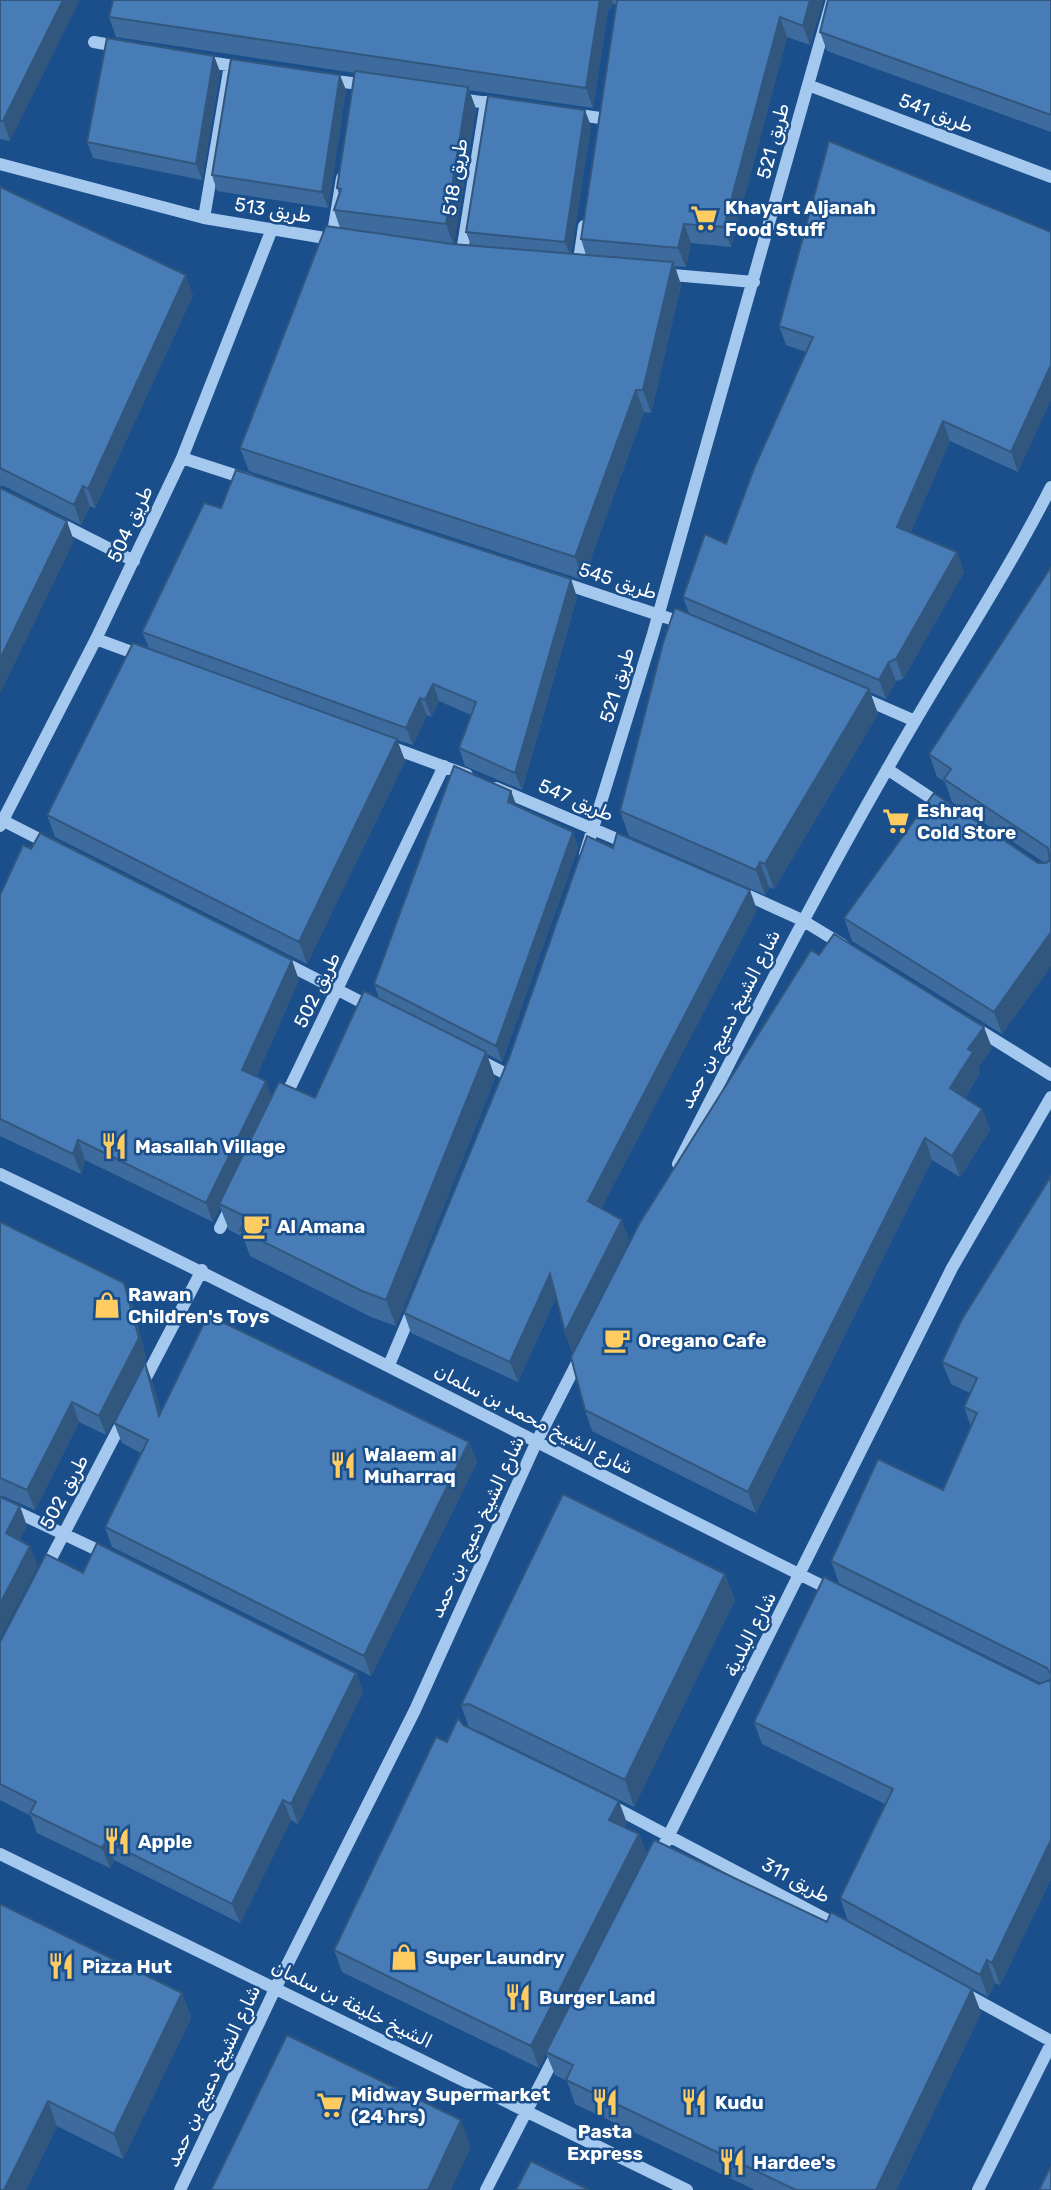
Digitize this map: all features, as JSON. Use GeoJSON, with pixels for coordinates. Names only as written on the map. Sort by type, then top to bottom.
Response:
{"type":"FeatureCollection","features":[{"type":"Feature","properties":{"kind":"street","name":"طريق 521"},"geometry":{"type":"LineString","coordinates":[[580,867],[658,614],[832,0]]}},
{"type":"Feature","properties":{"kind":"street"},"geometry":{"type":"LineString","coordinates":[[94,42],[135,49]]}},
{"type":"Feature","properties":{"kind":"street"},"geometry":{"type":"LineString","coordinates":[[189,58],[255,69]]}},
{"type":"Feature","properties":{"kind":"street"},"geometry":{"type":"LineString","coordinates":[[204,218],[230,65]]}},
{"type":"Feature","properties":{"kind":"street"},"geometry":{"type":"LineString","coordinates":[[318,78],[356,90],[382,88]]}},
{"type":"Feature","properties":{"kind":"street","name":"طريق 541"},"geometry":{"type":"LineString","coordinates":[[808,85],[1051,177]]}},
{"type":"Feature","properties":{"kind":"street"},"geometry":{"type":"LineString","coordinates":[[447,97],[512,106]]}},
{"type":"Feature","properties":{"kind":"street","name":"طريق 518"},"geometry":{"type":"LineString","coordinates":[[461,258],[486,102]]}},
{"type":"Feature","properties":{"kind":"street"},"geometry":{"type":"LineString","coordinates":[[562,113],[601,111],[598,131]]}},
{"type":"Feature","properties":{"kind":"street","name":"طريق 513"},"geometry":{"type":"LineString","coordinates":[[0,164],[204,218],[339,240],[345,159]]}},
{"type":"Feature","properties":{"kind":"street"},"geometry":{"type":"LineString","coordinates":[[578,267],[586,212]]}},
{"type":"Feature","properties":{"kind":"street","name":"طريق 504"},"geometry":{"type":"LineString","coordinates":[[1,821],[96,639],[182,458],[272,229]]}},
{"type":"Feature","properties":{"kind":"street"},"geometry":{"type":"LineString","coordinates":[[645,272],[754,282]]}},
{"type":"Feature","properties":{"kind":"street"},"geometry":{"type":"LineString","coordinates":[[182,458],[262,484]]}},
{"type":"Feature","properties":{"kind":"street","name":"شارع الشيخ دعيج بن حمد"},"geometry":{"type":"LineString","coordinates":[[669,1181],[802,920],[915,721],[1009,568],[1051,487]]}},
{"type":"Feature","properties":{"kind":"street"},"geometry":{"type":"LineString","coordinates":[[49,518],[134,561]]}},
{"type":"Feature","properties":{"kind":"street","name":"طريق 545"},"geometry":{"type":"LineString","coordinates":[[553,580],[700,629]]}},
{"type":"Feature","properties":{"kind":"street"},"geometry":{"type":"LineString","coordinates":[[96,639],[160,663]]}},
{"type":"Feature","properties":{"kind":"street"},"geometry":{"type":"LineString","coordinates":[[851,693],[915,721]]}},
{"type":"Feature","properties":{"kind":"street","name":"طريق 547"},"geometry":{"type":"LineString","coordinates":[[366,738],[444,766],[643,850]]}},
{"type":"Feature","properties":{"kind":"street","name":"طريق 502"},"geometry":{"type":"LineString","coordinates":[[276,1115],[444,766]]}},
{"type":"Feature","properties":{"kind":"street"},"geometry":{"type":"LineString","coordinates":[[887,769],[953,813]]}},
{"type":"Feature","properties":{"kind":"street"},"geometry":{"type":"LineString","coordinates":[[1,821],[65,852]]}},
{"type":"Feature","properties":{"kind":"street"},"geometry":{"type":"LineString","coordinates":[[729,887],[802,920],[850,949]]}},
{"type":"Feature","properties":{"kind":"street"},"geometry":{"type":"LineString","coordinates":[[276,959],[387,1014]]}},
{"type":"Feature","properties":{"kind":"street"},"geometry":{"type":"LineString","coordinates":[[968,1023],[1051,1075]]}},
{"type":"Feature","properties":{"kind":"street"},"geometry":{"type":"LineString","coordinates":[[460,1051],[508,1074]]}},
{"type":"Feature","properties":{"kind":"street"},"geometry":{"type":"LineString","coordinates":[[503,1087],[513,1062]]}},
{"type":"Feature","properties":{"kind":"street","name":"شارع البلدية"},"geometry":{"type":"LineString","coordinates":[[651,1870],[801,1575],[952,1268],[1051,1097]]}},
{"type":"Feature","properties":{"kind":"street","name":"شارع الشيخ محمد بن سلمان"},"geometry":{"type":"LineString","coordinates":[[0,1174],[202,1270],[536,1443],[851,1600]]}},
{"type":"Feature","properties":{"kind":"street"},"geometry":{"type":"LineString","coordinates":[[220,1228],[239,1190]]}},
{"type":"Feature","properties":{"kind":"street","name":"طريق 502"},"geometry":{"type":"LineString","coordinates":[[39,1583],[202,1270]]}},
{"type":"Feature","properties":{"kind":"street"},"geometry":{"type":"LineString","coordinates":[[389,1366],[420,1290]]}},
{"type":"Feature","properties":{"kind":"street","name":"شارع الشيخ دعيج بن حمد"},"geometry":{"type":"LineString","coordinates":[[180,2190],[275,1989],[415,1710],[536,1443],[587,1343]]}},
{"type":"Feature","properties":{"kind":"street"},"geometry":{"type":"LineString","coordinates":[[0,1504],[125,1563]]}},
{"type":"Feature","properties":{"kind":"street","name":"طريق 311"},"geometry":{"type":"LineString","coordinates":[[596,1798],[670,1834],[854,1934]]}},
{"type":"Feature","properties":{"kind":"street","name":"الشيخ خليفة بن سلمان"},"geometry":{"type":"LineString","coordinates":[[0,1854],[687,2190]]}},
{"type":"Feature","properties":{"kind":"street"},"geometry":{"type":"LineString","coordinates":[[953,1987],[1051,2042],[978,2190]]}},
{"type":"Feature","properties":{"kind":"street"},"geometry":{"type":"LineString","coordinates":[[486,2190],[564,2038]]}},
{"type":"Feature","properties":{"kind":"building"},"geometry":{"type":"Polygon","coordinates":[[[0,0],[63,0],[3,121],[0,121],[0,0]]]}},
{"type":"Feature","properties":{"kind":"building"},"geometry":{"type":"Polygon","coordinates":[[[113,0],[600,0],[586,88],[109,17],[113,0]]]}},
{"type":"Feature","properties":{"kind":"building"},"geometry":{"type":"Polygon","coordinates":[[[617,0],[810,0],[803,26],[780,17],[724,227],[684,224],[678,248],[581,239],[617,0]]]}},
{"type":"Feature","properties":{"kind":"building"},"geometry":{"type":"Polygon","coordinates":[[[828,0],[1051,0],[1051,115],[820,32],[828,0]]]}},
{"type":"Feature","properties":{"kind":"building"},"geometry":{"type":"Polygon","coordinates":[[[107,38],[214,56],[196,164],[87,142],[107,38]]]}},
{"type":"Feature","properties":{"kind":"building"},"geometry":{"type":"Polygon","coordinates":[[[231,59],[340,75],[322,192],[212,175],[231,59]]]}},
{"type":"Feature","properties":{"kind":"building"},"geometry":{"type":"Polygon","coordinates":[[[355,71],[468,87],[446,224],[334,210],[341,189],[337,188],[355,71]]]}},
{"type":"Feature","properties":{"kind":"building"},"geometry":{"type":"Polygon","coordinates":[[[488,96],[585,110],[565,242],[466,232],[488,96]]]}},
{"type":"Feature","properties":{"kind":"building"},"geometry":{"type":"Polygon","coordinates":[[[829,141],[1051,232],[1051,365],[1011,452],[943,421],[897,527],[957,552],[896,659],[889,662],[879,680],[683,597],[705,534],[726,544],[755,466],[813,337],[779,326],[829,141]]]}},
{"type":"Feature","properties":{"kind":"building"},"geometry":{"type":"Polygon","coordinates":[[[0,187],[186,275],[88,489],[83,486],[74,505],[0,468],[0,187]]]}},
{"type":"Feature","properties":{"kind":"building"},"geometry":{"type":"Polygon","coordinates":[[[326,226],[452,244],[673,262],[643,390],[636,390],[575,557],[240,448],[326,226]]]}},
{"type":"Feature","properties":{"kind":"building"},"geometry":{"type":"Polygon","coordinates":[[[236,470],[571,579],[515,773],[459,748],[476,702],[433,684],[425,700],[420,698],[406,728],[142,632],[204,503],[221,508],[236,470]]]}},
{"type":"Feature","properties":{"kind":"building"},"geometry":{"type":"Polygon","coordinates":[[[0,488],[67,521],[0,659],[0,488]]]}},
{"type":"Feature","properties":{"kind":"building"},"geometry":{"type":"Polygon","coordinates":[[[1051,567],[1051,932],[994,1012],[844,918],[934,793],[1038,863],[1050,860],[1048,848],[944,779],[951,769],[929,754],[1051,567]]]}},
{"type":"Feature","properties":{"kind":"building"},"geometry":{"type":"Polygon","coordinates":[[[675,608],[869,689],[765,864],[760,862],[756,870],[620,811],[663,643],[675,608]]]}},
{"type":"Feature","properties":{"kind":"building"},"geometry":{"type":"Polygon","coordinates":[[[133,643],[397,739],[299,942],[47,815],[133,643]]]}},
{"type":"Feature","properties":{"kind":"building"},"geometry":{"type":"Polygon","coordinates":[[[454,766],[511,791],[508,802],[573,832],[496,1046],[374,984],[454,766]]]}},
{"type":"Feature","properties":{"kind":"building"},"geometry":{"type":"Polygon","coordinates":[[[40,833],[292,960],[242,1070],[266,1081],[206,1203],[78,1140],[73,1154],[0,1119],[0,895],[23,845],[31,849],[40,833]]]}},
{"type":"Feature","properties":{"kind":"building"},"geometry":{"type":"Polygon","coordinates":[[[617,833],[750,890],[588,1201],[622,1220],[565,1332],[550,1274],[510,1362],[404,1313],[509,1058],[587,836],[613,848],[617,833]]]}},
{"type":"Feature","properties":{"kind":"building"},"geometry":{"type":"Polygon","coordinates":[[[834,934],[984,1027],[968,1049],[973,1052],[950,1088],[982,1109],[952,1156],[925,1138],[748,1492],[585,1410],[571,1357],[639,1224],[811,950],[819,955],[834,934]]]}},
{"type":"Feature","properties":{"kind":"building"},"geometry":{"type":"Polygon","coordinates":[[[364,991],[486,1052],[386,1300],[362,1291],[240,1230],[247,1217],[219,1204],[279,1082],[315,1098],[364,991]]]}},
{"type":"Feature","properties":{"kind":"building"},"geometry":{"type":"Polygon","coordinates":[[[1051,1176],[1051,1674],[1047,1668],[831,1561],[878,1459],[943,1490],[977,1413],[964,1407],[977,1378],[942,1362],[962,1319],[1051,1176]]]}},
{"type":"Feature","properties":{"kind":"building"},"geometry":{"type":"Polygon","coordinates":[[[0,1222],[124,1283],[139,1338],[99,1416],[72,1402],[27,1490],[0,1478],[0,1222]]]}},
{"type":"Feature","properties":{"kind":"building"},"geometry":{"type":"Polygon","coordinates":[[[208,1315],[469,1442],[364,1656],[105,1527],[148,1440],[114,1423],[145,1363],[159,1416],[208,1315]]]}},
{"type":"Feature","properties":{"kind":"building"},"geometry":{"type":"Polygon","coordinates":[[[563,1494],[725,1574],[625,1780],[469,1704],[461,1705],[563,1494]]]}},
{"type":"Feature","properties":{"kind":"building"},"geometry":{"type":"Polygon","coordinates":[[[0,1497],[20,1506],[6,1533],[30,1546],[0,1604],[0,1497]]]}},
{"type":"Feature","properties":{"kind":"building"},"geometry":{"type":"Polygon","coordinates":[[[97,1543],[356,1673],[291,1804],[283,1800],[232,1904],[106,1841],[102,1848],[30,1813],[36,1802],[0,1784],[0,1642],[46,1554],[83,1573],[97,1543]]]}},
{"type":"Feature","properties":{"kind":"building"},"geometry":{"type":"Polygon","coordinates":[[[824,1577],[1039,1684],[1051,1677],[1051,1840],[992,1963],[987,1960],[980,1975],[840,1898],[893,1789],[754,1722],[824,1577]]]}},
{"type":"Feature","properties":{"kind":"building"},"geometry":{"type":"Polygon","coordinates":[[[458,1718],[463,1725],[619,1801],[609,1820],[639,1834],[531,2046],[334,1950],[436,1737],[447,1742],[458,1718]]]}},
{"type":"Feature","properties":{"kind":"building"},"geometry":{"type":"Polygon","coordinates":[[[654,1840],[827,1922],[831,1912],[972,1989],[876,2190],[796,2190],[566,2080],[573,2065],[546,2052],[654,1840]]]}},
{"type":"Feature","properties":{"kind":"building"},"geometry":{"type":"Polygon","coordinates":[[[0,1904],[182,1993],[114,2134],[48,2101],[4,2190],[0,2190],[0,1904]]]}},
{"type":"Feature","properties":{"kind":"building","name":"Midway Supermarket (24 hrs)"},"geometry":{"type":"Polygon","coordinates":[[[287,2035],[461,2120],[428,2190],[211,2190],[287,2035]]]}},
{"type":"Feature","properties":{"kind":"building"},"geometry":{"type":"Polygon","coordinates":[[[531,2161],[589,2190],[516,2190],[531,2161]]]}},
{"type":"Feature","properties":{"kind":"building"},"geometry":{"type":"Polygon","coordinates":[[[1051,2166],[1051,2190],[1039,2190],[1051,2166]]]}},
{"type":"Feature","properties":{"kind":"place","name":"Khayart Aljanah Food Stuff"},"geometry":{"type":"Point","coordinates":[704,218]}},
{"type":"Feature","properties":{"kind":"place","name":"Eshraq Cold Store"},"geometry":{"type":"Point","coordinates":[896,821]}},
{"type":"Feature","properties":{"kind":"place","name":"Masallah Village"},"geometry":{"type":"Point","coordinates":[114,1146]}},
{"type":"Feature","properties":{"kind":"place","name":"Al Amana"},"geometry":{"type":"Point","coordinates":[256,1226]}},
{"type":"Feature","properties":{"kind":"place","name":"Rawan Children's Toys"},"geometry":{"type":"Point","coordinates":[107,1305]}},
{"type":"Feature","properties":{"kind":"place","name":"Oregano Cafe"},"geometry":{"type":"Point","coordinates":[617,1340]}},
{"type":"Feature","properties":{"kind":"place","name":"Walaem al Muharraq"},"geometry":{"type":"Point","coordinates":[343,1465]}},
{"type":"Feature","properties":{"kind":"place","name":"Apple"},"geometry":{"type":"Point","coordinates":[117,1841]}},
{"type":"Feature","properties":{"kind":"place","name":"Super Laundry"},"geometry":{"type":"Point","coordinates":[404,1957]}},
{"type":"Feature","properties":{"kind":"place","name":"Pizza Hut"},"geometry":{"type":"Point","coordinates":[61,1966]}},
{"type":"Feature","properties":{"kind":"place","name":"Burger Land"},"geometry":{"type":"Point","coordinates":[518,1997]}},
{"type":"Feature","properties":{"kind":"place","name":"Pasta Express"},"geometry":{"type":"Point","coordinates":[605,2102]}},
{"type":"Feature","properties":{"kind":"place","name":"Kudu"},"geometry":{"type":"Point","coordinates":[694,2102]}},
{"type":"Feature","properties":{"kind":"place","name":"Midway Supermarket (24 hrs)"},"geometry":{"type":"Point","coordinates":[330,2105]}},
{"type":"Feature","properties":{"kind":"place","name":"Hardee's"},"geometry":{"type":"Point","coordinates":[732,2162]}}]}
